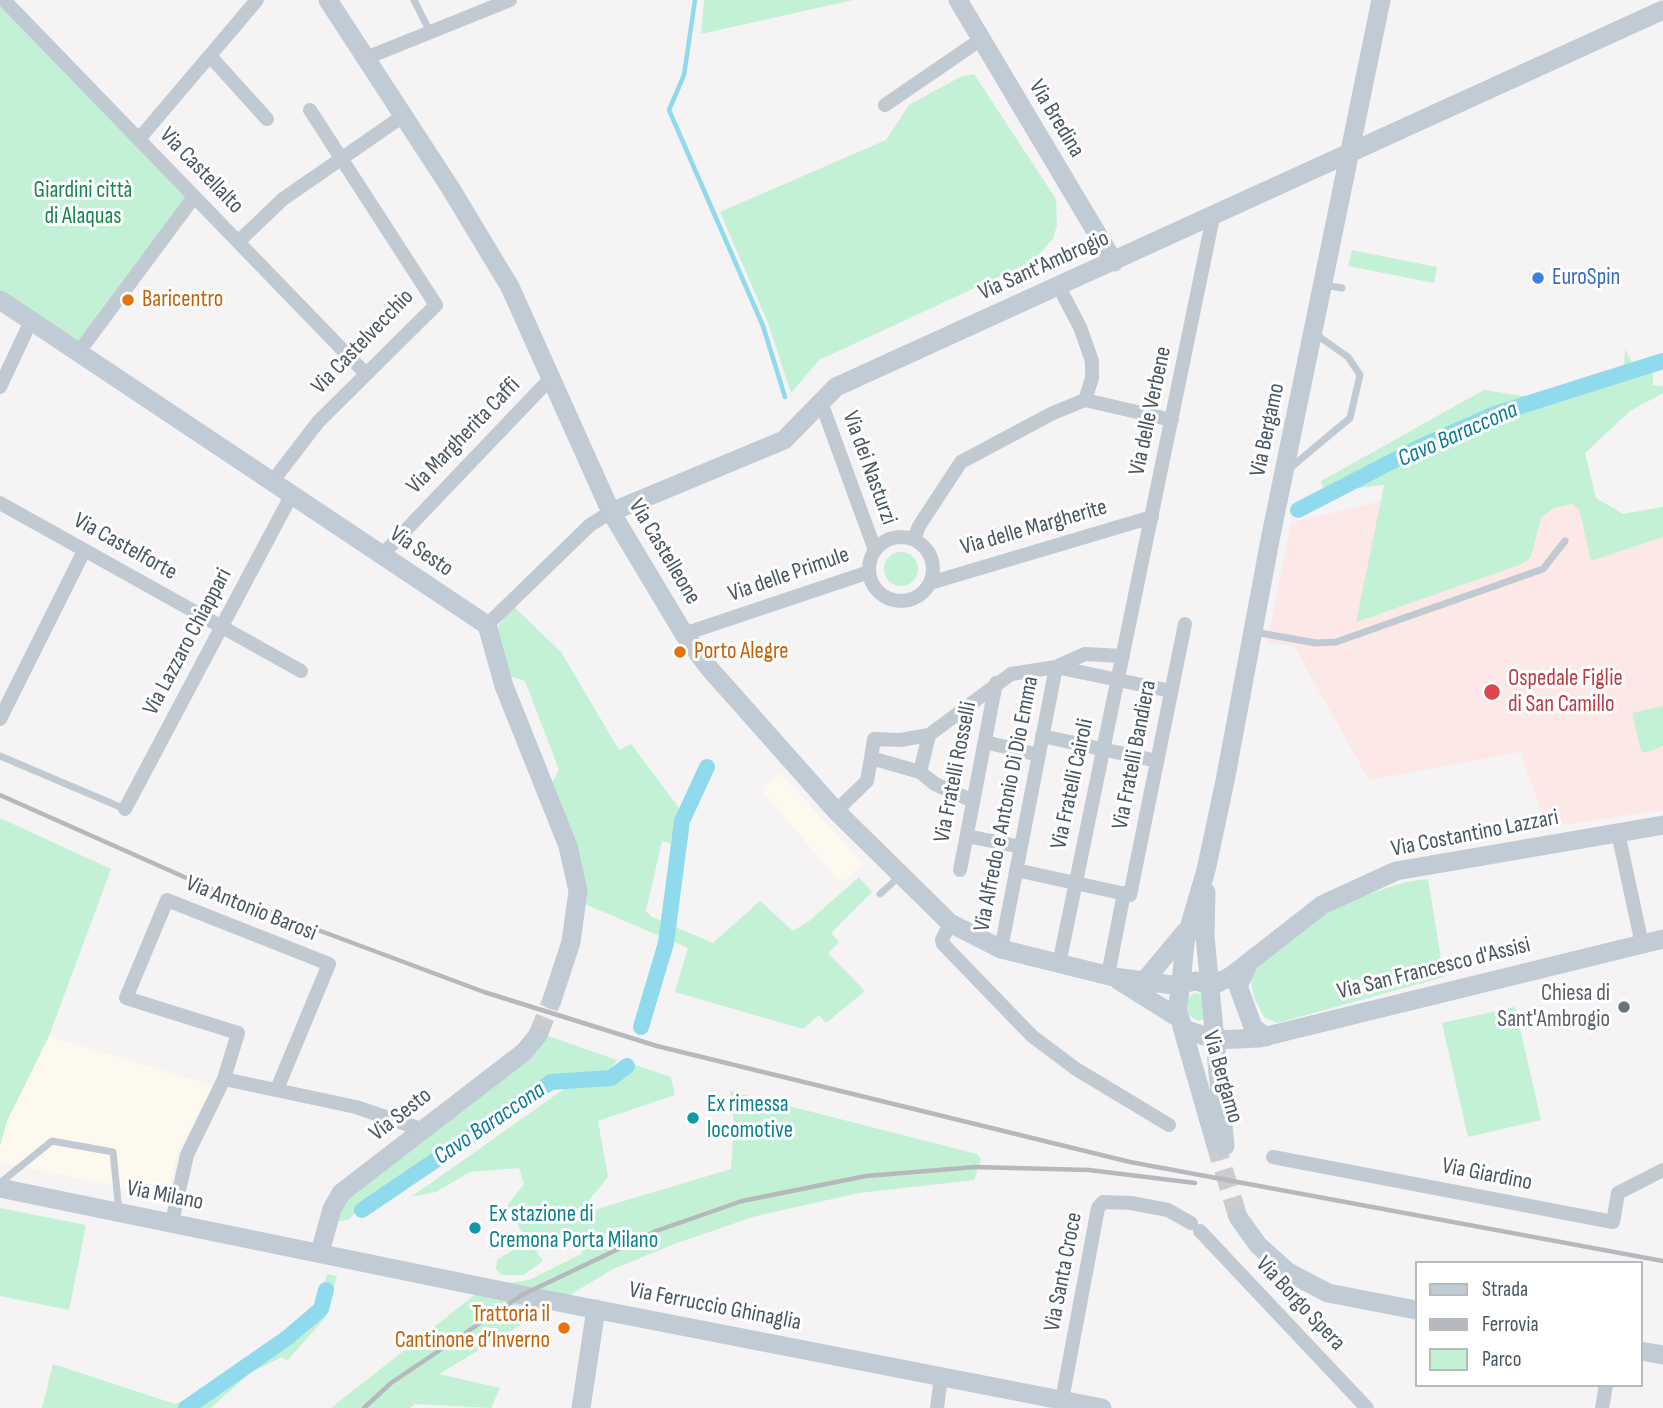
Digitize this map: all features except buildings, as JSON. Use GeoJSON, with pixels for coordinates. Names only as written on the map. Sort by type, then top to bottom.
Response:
{"type":"FeatureCollection","features":[{"type":"Feature","properties":{"kind":"main road","name":"Via Castelleone"},"geometry":{"type":"LineString","coordinates":[[328,0],[510,287],[611,512],[684,634],[709,668],[836,811],[950,923],[1001,949],[1111,976],[1181,985],[1196,981],[1210,986]]}},
{"type":"Feature","properties":{"kind":"main road","name":"Via Bredina"},"geometry":{"type":"LineString","coordinates":[[958,0],[1114,262]]}},
{"type":"Feature","properties":{"kind":"main road","name":"Via Bergamo"},"geometry":{"type":"LineString","coordinates":[[1206,870],[1207,953],[1215,1018],[1220,1144],[1181,1024],[1181,985],[1188,929],[1206,870],[1313,332],[1333,287],[1350,152],[1381,0]]}},
{"type":"Feature","properties":{"kind":"main road","name":"Via Sant'Ambrogio"},"geometry":{"type":"LineString","coordinates":[[611,512],[785,440],[836,387],[1663,10]]}},
{"type":"Feature","properties":{"kind":"main road","name":"Via Sesto"},"geometry":{"type":"LineString","coordinates":[[0,300],[487,625]]}},
{"type":"Feature","properties":{"kind":"main road"},"geometry":{"type":"LineString","coordinates":[[487,625],[504,686],[568,846],[578,891],[571,942],[552,1000]]}},
{"type":"Feature","properties":{"kind":"main road","name":"Via Costantino Lazzari"},"geometry":{"type":"LineString","coordinates":[[1210,986],[1244,965],[1322,905],[1396,871],[1663,825]]}},
{"type":"Feature","properties":{"kind":"main road","name":"Via Bergamo"},"geometry":{"type":"LineString","coordinates":[[1145,980],[1188,929]]}},
{"type":"Feature","properties":{"kind":"main road","name":"Via San Francesco d'Assisi"},"geometry":{"type":"LineString","coordinates":[[1216,1040],[1266,1037],[1382,1006],[1663,939]]}},
{"type":"Feature","properties":{"kind":"main road"},"geometry":{"type":"LineString","coordinates":[[1207,953],[1244,965],[1238,986],[1253,1027],[1266,1037]]}},
{"type":"Feature","properties":{"kind":"main road","name":"Via Castelleone"},"geometry":{"type":"LineString","coordinates":[[1111,976],[1181,1024],[1216,1040]]}},
{"type":"Feature","properties":{"kind":"main road"},"geometry":{"type":"LineString","coordinates":[[1181,1024],[1191,1029],[1215,1018]]}},
{"type":"Feature","properties":{"kind":"main road","name":"Via Sesto"},"geometry":{"type":"LineString","coordinates":[[320,1252],[332,1209],[341,1193],[524,1052],[538,1035]]}},
{"type":"Feature","properties":{"kind":"main road","name":"Via Milano"},"geometry":{"type":"LineString","coordinates":[[0,1185],[320,1252]]}},
{"type":"Feature","properties":{"kind":"main road"},"geometry":{"type":"LineString","coordinates":[[1238,1217],[1258,1245],[1288,1272],[1328,1293],[1414,1310]]}},
{"type":"Feature","properties":{"kind":"main road","name":"Via Ferruccio Ghinaglia"},"geometry":{"type":"LineString","coordinates":[[320,1252],[1102,1408]]}},
{"type":"Feature","properties":{"kind":"main road"},"geometry":{"type":"LineString","coordinates":[[581,1408],[596,1309]]}},
{"type":"Feature","properties":{"kind":"main road"},"geometry":{"type":"LineString","coordinates":[[1642,1351],[1663,1355]]}},
{"type":"Feature","properties":{"kind":"street","name":"Via Castellalto"},"geometry":{"type":"LineString","coordinates":[[4,0],[365,373]]}},
{"type":"Feature","properties":{"kind":"street"},"geometry":{"type":"LineString","coordinates":[[139,139],[257,0]]}},
{"type":"Feature","properties":{"kind":"street"},"geometry":{"type":"LineString","coordinates":[[366,58],[510,0]]}},
{"type":"Feature","properties":{"kind":"street"},"geometry":{"type":"LineString","coordinates":[[884,105],[980,40]]}},
{"type":"Feature","properties":{"kind":"street"},"geometry":{"type":"LineString","coordinates":[[210,56],[267,118]]}},
{"type":"Feature","properties":{"kind":"street"},"geometry":{"type":"LineString","coordinates":[[310,110],[342,158]]}},
{"type":"Feature","properties":{"kind":"street"},"geometry":{"type":"LineString","coordinates":[[238,242],[283,199],[403,116]]}},
{"type":"Feature","properties":{"kind":"street","name":"Via Castelvecchio"},"geometry":{"type":"LineString","coordinates":[[272,482],[318,422],[436,305],[342,158]]}},
{"type":"Feature","properties":{"kind":"street"},"geometry":{"type":"LineString","coordinates":[[78,352],[194,197]]}},
{"type":"Feature","properties":{"kind":"street","name":"Via delle Verbene"},"geometry":{"type":"LineString","coordinates":[[1132,614],[1213,217]]}},
{"type":"Feature","properties":{"kind":"street"},"geometry":{"type":"LineString","coordinates":[[1059,287],[1080,327],[1092,361],[1091,379],[1085,400]]}},
{"type":"Feature","properties":{"kind":"street"},"geometry":{"type":"LineString","coordinates":[[0,387],[31,321]]}},
{"type":"Feature","properties":{"kind":"street","name":"Via Margherita Caffi"},"geometry":{"type":"LineString","coordinates":[[382,555],[550,379]]}},
{"type":"Feature","properties":{"kind":"street"},"geometry":{"type":"LineString","coordinates":[[914,540],[919,526],[961,462],[1013,433],[1085,400],[1172,421]]}},
{"type":"Feature","properties":{"kind":"street","name":"Via dei Nasturzi"},"geometry":{"type":"LineString","coordinates":[[821,402],[875,550]]}},
{"type":"Feature","properties":{"kind":"street","name":"Via Lazzaro Chiappari"},"geometry":{"type":"LineString","coordinates":[[125,809],[291,496]]}},
{"type":"Feature","properties":{"kind":"street","name":"Via Castelforte"},"geometry":{"type":"LineString","coordinates":[[0,503],[301,671]]}},
{"type":"Feature","properties":{"kind":"street","name":"Via Sant'Ambrogio"},"geometry":{"type":"LineString","coordinates":[[487,625],[590,525],[611,512]]}},
{"type":"Feature","properties":{"kind":"street","name":"Via delle Margherite"},"geometry":{"type":"LineString","coordinates":[[930,583],[1152,517]]}},
{"type":"Feature","properties":{"kind":"street"},"geometry":{"type":"LineString","coordinates":[[900,537],[914,540],[926,548],[932,561],[930,583],[916,598],[891,600],[876,590],[869,572],[875,550],[886,540],[900,537]]}},
{"type":"Feature","properties":{"kind":"street"},"geometry":{"type":"LineString","coordinates":[[0,719],[84,551]]}},
{"type":"Feature","properties":{"kind":"street","name":"Via delle Primule"},"geometry":{"type":"LineString","coordinates":[[684,634],[869,572]]}},
{"type":"Feature","properties":{"kind":"street","name":"Via Fratelli Cairoli"},"geometry":{"type":"LineString","coordinates":[[1059,964],[1132,614]]}},
{"type":"Feature","properties":{"kind":"street","name":"Via Fratelli Bandiera"},"geometry":{"type":"LineString","coordinates":[[1111,976],[1185,624]]}},
{"type":"Feature","properties":{"kind":"street"},"geometry":{"type":"LineString","coordinates":[[836,811],[867,781],[874,739],[900,740],[929,735],[1011,674],[1056,667],[1085,654],[1123,656]]}},
{"type":"Feature","properties":{"kind":"street"},"geometry":{"type":"LineString","coordinates":[[1056,667],[1171,691]]}},
{"type":"Feature","properties":{"kind":"street","name":"Via Alfredo e Antonio Di Dio Emma"},"geometry":{"type":"LineString","coordinates":[[1001,949],[1056,667]]}},
{"type":"Feature","properties":{"kind":"street","name":"Via Fratelli Rosselli"},"geometry":{"type":"LineString","coordinates":[[960,870],[996,683]]}},
{"type":"Feature","properties":{"kind":"street"},"geometry":{"type":"LineString","coordinates":[[920,772],[929,735]]}},
{"type":"Feature","properties":{"kind":"street"},"geometry":{"type":"LineString","coordinates":[[1042,736],[1157,761]]}},
{"type":"Feature","properties":{"kind":"street"},"geometry":{"type":"LineString","coordinates":[[985,742],[1039,755]]}},
{"type":"Feature","properties":{"kind":"street"},"geometry":{"type":"LineString","coordinates":[[871,758],[920,772],[935,784],[973,801]]}},
{"type":"Feature","properties":{"kind":"street"},"geometry":{"type":"LineString","coordinates":[[1618,833],[1642,944]]}},
{"type":"Feature","properties":{"kind":"street"},"geometry":{"type":"LineString","coordinates":[[967,836],[1021,847]]}},
{"type":"Feature","properties":{"kind":"street"},"geometry":{"type":"LineString","coordinates":[[1016,870],[1127,894]]}},
{"type":"Feature","properties":{"kind":"street","name":"Via Antonio Barosi"},"geometry":{"type":"LineString","coordinates":[[172,1222],[187,1155],[224,1079],[238,1033],[126,998],[167,900],[328,964],[276,1089]]}},
{"type":"Feature","properties":{"kind":"street"},"geometry":{"type":"LineString","coordinates":[[950,923],[942,940],[943,944],[1032,1036],[1076,1069],[1169,1125]]}},
{"type":"Feature","properties":{"kind":"street"},"geometry":{"type":"LineString","coordinates":[[224,1079],[356,1107],[421,1129]]}},
{"type":"Feature","properties":{"kind":"street","name":"Via Giardino"},"geometry":{"type":"LineString","coordinates":[[1273,1157],[1613,1222],[1618,1193],[1663,1170]]}},
{"type":"Feature","properties":{"kind":"street","name":"Via Santa Croce"},"geometry":{"type":"LineString","coordinates":[[1062,1400],[1098,1208],[1103,1202],[1131,1203],[1168,1210],[1196,1227]]}},
{"type":"Feature","properties":{"kind":"street","name":"Via Borgo Spera"},"geometry":{"type":"LineString","coordinates":[[1196,1227],[1367,1408]]}},
{"type":"Feature","properties":{"kind":"street"},"geometry":{"type":"LineString","coordinates":[[937,1408],[942,1377]]}},
{"type":"Feature","properties":{"kind":"street"},"geometry":{"type":"LineString","coordinates":[[1602,1408],[1606,1387]]}},
{"type":"Feature","properties":{"kind":"lane"},"geometry":{"type":"LineString","coordinates":[[414,0],[430,32]]}},
{"type":"Feature","properties":{"kind":"lane"},"geometry":{"type":"LineString","coordinates":[[1284,474],[1353,412],[1360,374],[1348,357],[1313,332]]}},
{"type":"Feature","properties":{"kind":"lane"},"geometry":{"type":"LineString","coordinates":[[1253,632],[1316,643],[1336,642],[1543,569],[1565,541]]}},
{"type":"Feature","properties":{"kind":"lane"},"geometry":{"type":"LineString","coordinates":[[0,756],[125,809]]}},
{"type":"Feature","properties":{"kind":"lane"},"geometry":{"type":"LineString","coordinates":[[880,894],[900,876]]}},
{"type":"Feature","properties":{"kind":"lane"},"geometry":{"type":"LineString","coordinates":[[0,1185],[52,1141],[113,1152],[120,1212]]}},
{"type":"Feature","properties":{"kind":"shaded area","name":"Ospedale Figlie di San Camillo"},"geometry":{"type":"Polygon","coordinates":[[[1381,501],[1356,621],[1535,536],[1541,518],[1554,508],[1573,504],[1579,509],[1591,560],[1663,537],[1663,810],[1547,827],[1520,752],[1369,780],[1294,646],[1267,643],[1291,523],[1381,501]]]}},
{"type":"Feature","properties":{"kind":"shaded area"},"geometry":{"type":"Polygon","coordinates":[[[780,773],[861,861],[862,866],[843,881],[838,880],[763,792],[764,787],[780,773]]]}},
{"type":"Feature","properties":{"kind":"shaded area"},"geometry":{"type":"Polygon","coordinates":[[[49,1036],[213,1086],[178,1151],[167,1197],[0,1162],[0,1146],[7,1121],[49,1036]]]}},
{"type":"Feature","properties":{"kind":"green space","name":"Giardini città di Alaquas"},"geometry":{"type":"Polygon","coordinates":[[[0,0],[193,197],[78,348],[0,299],[0,0]]]}},
{"type":"Feature","properties":{"kind":"green space"},"geometry":{"type":"Polygon","coordinates":[[[704,0],[853,0],[701,34],[704,0]]]}},
{"type":"Feature","properties":{"kind":"green space"},"geometry":{"type":"Polygon","coordinates":[[[974,74],[1056,199],[1057,225],[1053,239],[1033,261],[819,360],[791,393],[768,323],[720,212],[886,140],[909,105],[960,77],[974,74]]]}},
{"type":"Feature","properties":{"kind":"green space"},"geometry":{"type":"Polygon","coordinates":[[[1352,250],[1437,267],[1434,283],[1348,266],[1352,250]]]}},
{"type":"Feature","properties":{"kind":"green space"},"geometry":{"type":"Polygon","coordinates":[[[1625,349],[1638,376],[1653,371],[1653,385],[1663,386],[1663,393],[1630,411],[1585,453],[1596,498],[1623,514],[1663,507],[1663,537],[1591,561],[1579,509],[1572,504],[1554,508],[1541,518],[1531,557],[1522,564],[1356,622],[1384,485],[1324,492],[1321,481],[1484,390],[1530,397],[1624,371],[1625,349]]]}},
{"type":"Feature","properties":{"kind":"green space"},"geometry":{"type":"Polygon","coordinates":[[[901,552],[913,557],[918,569],[913,581],[901,586],[889,581],[884,569],[889,557],[901,552]]]}},
{"type":"Feature","properties":{"kind":"green space"},"geometry":{"type":"Polygon","coordinates":[[[514,607],[561,652],[619,750],[631,744],[679,808],[674,823],[673,844],[662,841],[646,911],[652,917],[713,943],[760,901],[793,931],[809,921],[859,877],[872,892],[831,933],[839,942],[828,953],[865,991],[826,1023],[819,1015],[803,1029],[675,992],[688,948],[585,904],[575,849],[560,800],[551,785],[559,770],[525,681],[507,675],[497,632],[498,626],[514,607]]]}},
{"type":"Feature","properties":{"kind":"green space"},"geometry":{"type":"Polygon","coordinates":[[[1663,706],[1663,746],[1645,753],[1641,751],[1632,713],[1663,706]]]}},
{"type":"Feature","properties":{"kind":"green space"},"geometry":{"type":"Polygon","coordinates":[[[0,818],[111,869],[49,1036],[7,1121],[0,1146],[0,818]]]}},
{"type":"Feature","properties":{"kind":"green space"},"geometry":{"type":"Polygon","coordinates":[[[1428,879],[1444,977],[1277,1023],[1264,1017],[1254,997],[1250,977],[1276,946],[1337,904],[1406,882],[1428,879]]]}},
{"type":"Feature","properties":{"kind":"green space"},"geometry":{"type":"Polygon","coordinates":[[[1194,993],[1201,994],[1204,1019],[1198,1021],[1187,1014],[1186,1001],[1194,993]]]}},
{"type":"Feature","properties":{"kind":"green space"},"geometry":{"type":"Polygon","coordinates":[[[1515,1007],[1541,1120],[1468,1137],[1442,1023],[1515,1007]]]}},
{"type":"Feature","properties":{"kind":"green space"},"geometry":{"type":"Polygon","coordinates":[[[548,1036],[617,1060],[607,1074],[544,1077],[369,1199],[348,1220],[333,1222],[347,1195],[531,1058],[548,1036]]]}},
{"type":"Feature","properties":{"kind":"green space"},"geometry":{"type":"Polygon","coordinates":[[[633,1064],[671,1077],[675,1095],[598,1121],[608,1177],[577,1215],[731,1169],[734,1123],[730,1091],[977,1154],[981,1159],[974,1180],[859,1193],[756,1216],[677,1243],[613,1269],[439,1374],[500,1388],[491,1408],[415,1404],[410,1408],[331,1408],[486,1286],[529,1280],[583,1253],[575,1234],[536,1251],[543,1261],[523,1275],[501,1275],[496,1269],[497,1260],[527,1241],[507,1206],[524,1184],[519,1168],[470,1172],[436,1192],[411,1197],[564,1089],[612,1085],[633,1064]]]}},
{"type":"Feature","properties":{"kind":"green space"},"geometry":{"type":"Polygon","coordinates":[[[0,1208],[86,1225],[69,1310],[0,1296],[0,1208]]]}},
{"type":"Feature","properties":{"kind":"green space"},"geometry":{"type":"Polygon","coordinates":[[[327,1274],[337,1276],[325,1318],[287,1361],[282,1357],[250,1373],[211,1408],[42,1408],[53,1364],[175,1404],[197,1396],[317,1310],[327,1274]]]}},
{"type":"Feature","properties":{"kind":"waterway"},"geometry":{"type":"LineString","coordinates":[[695,0],[684,75],[669,110],[763,326],[785,397]]}},
{"type":"Feature","properties":{"kind":"waterway","name":"Cavo Baraccona"},"geometry":{"type":"LineString","coordinates":[[1298,510],[1420,447],[1492,415],[1663,361]]}},
{"type":"Feature","properties":{"kind":"waterway","name":"Cavo Baraccona"},"geometry":{"type":"LineString","coordinates":[[641,1027],[666,943],[682,821],[707,767]]}},
{"type":"Feature","properties":{"kind":"waterway","name":"Cavo Baraccona"},"geometry":{"type":"LineString","coordinates":[[362,1210],[551,1082],[611,1078],[627,1066]]}},
{"type":"Feature","properties":{"kind":"waterway","name":"Cavo Baraccona"},"geometry":{"type":"LineString","coordinates":[[186,1408],[287,1338],[321,1309],[326,1290]]}},
{"type":"Feature","properties":{"kind":"tunnel"},"geometry":{"type":"LineString","coordinates":[[538,1035],[552,1000]]}},
{"type":"Feature","properties":{"kind":"tunnel"},"geometry":{"type":"LineString","coordinates":[[1215,1142],[1238,1217]]}},
{"type":"Feature","properties":{"kind":"railway"},"geometry":{"type":"LineString","coordinates":[[0,795],[227,896],[484,992],[657,1046],[1130,1162],[1663,1261]]}},
{"type":"Feature","properties":{"kind":"railway"},"geometry":{"type":"LineString","coordinates":[[364,1408],[391,1383],[522,1295],[656,1231],[742,1201],[866,1176],[975,1167],[1089,1170],[1195,1183]]}},
{"type":"Feature","properties":{"kind":"place","name":"EuroSpin"},"geometry":{"type":"Point","coordinates":[1538,278]}},
{"type":"Feature","properties":{"kind":"place","name":"Baricentro"},"geometry":{"type":"Point","coordinates":[128,300]}},
{"type":"Feature","properties":{"kind":"place","name":"Porto Alegre"},"geometry":{"type":"Point","coordinates":[680,652]}},
{"type":"Feature","properties":{"kind":"place","name":"Ospedale Figlie di San Camillo"},"geometry":{"type":"Point","coordinates":[1492,692]}},
{"type":"Feature","properties":{"kind":"place","name":"Chiesa di Sant'Ambrogio"},"geometry":{"type":"Point","coordinates":[1624,1007]}},
{"type":"Feature","properties":{"kind":"place","name":"Ex rimessa locomotive"},"geometry":{"type":"Point","coordinates":[693,1118]}},
{"type":"Feature","properties":{"kind":"place","name":"Ex stazione di Cremona Porta Milano"},"geometry":{"type":"Point","coordinates":[475,1228]}},
{"type":"Feature","properties":{"kind":"place","name":"Trattoria il Cantinone d’Inverno"},"geometry":{"type":"Point","coordinates":[564,1328]}}]}
